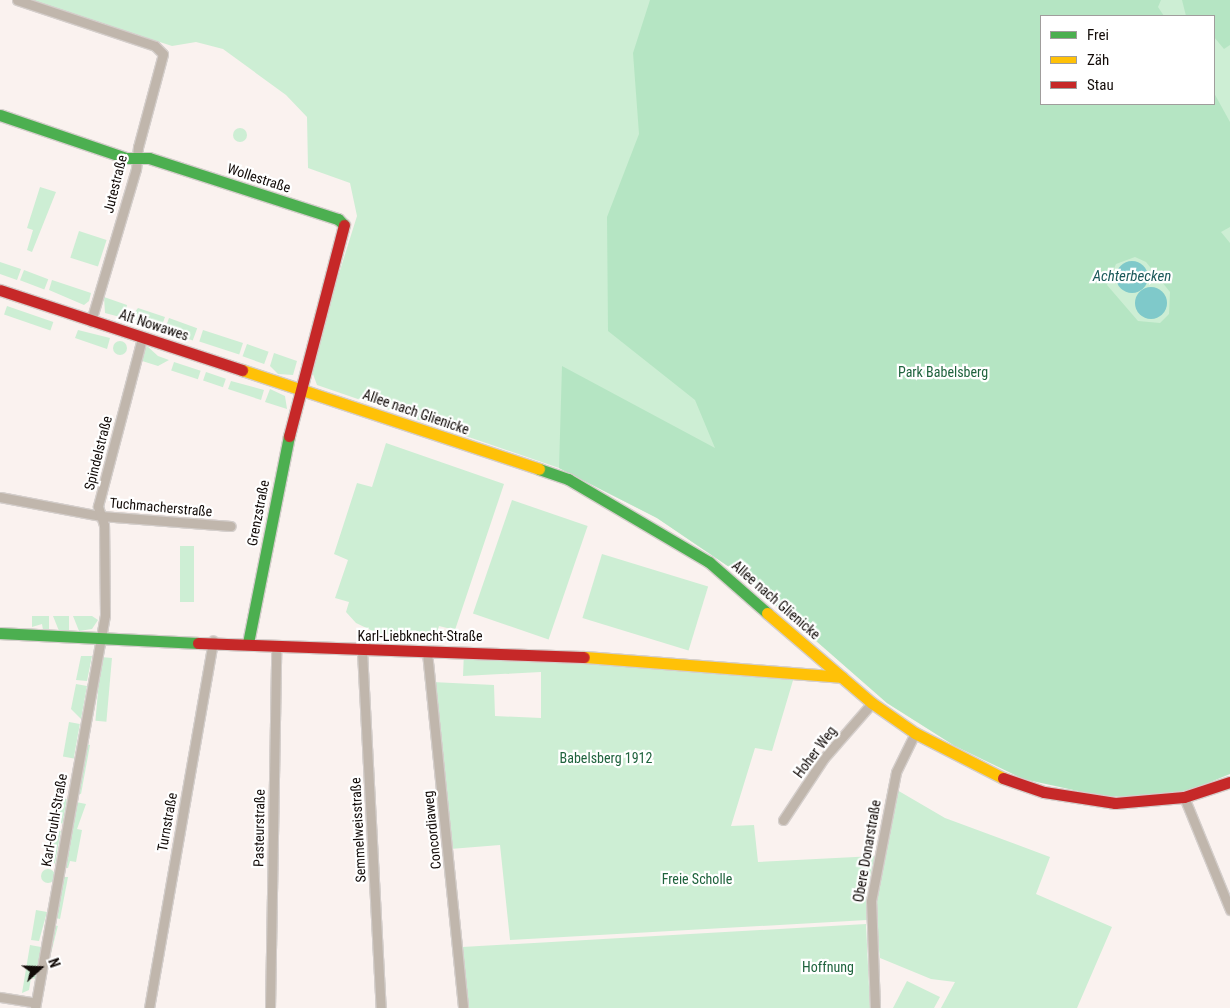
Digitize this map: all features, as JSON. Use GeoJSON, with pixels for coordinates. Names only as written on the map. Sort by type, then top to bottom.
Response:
{"type":"FeatureCollection","features":[{"type":"Feature","properties":{"kind":"street","name":"Jutestraße"},"geometry":{"type":"LineString","coordinates":[[17,0],[156,46],[163,54],[137,158],[91,321]]}},
{"type":"Feature","properties":{"kind":"street","name":"Wollestraße"},"geometry":{"type":"LineString","coordinates":[[0,115],[343,224],[346,232],[298,388]]}},
{"type":"Feature","properties":{"kind":"street","name":"Alt Nowawes"},"geometry":{"type":"LineString","coordinates":[[0,290],[298,388]]}},
{"type":"Feature","properties":{"kind":"street","name":"Spindelstraße"},"geometry":{"type":"LineString","coordinates":[[100,636],[105,615],[102,516],[98,506],[142,338]]}},
{"type":"Feature","properties":{"kind":"street","name":"Grenzstraße"},"geometry":{"type":"LineString","coordinates":[[248,643],[298,388]]}},
{"type":"Feature","properties":{"kind":"street","name":"Allee nach Glienicke"},"geometry":{"type":"LineString","coordinates":[[298,388],[576,483],[709,562],[872,702],[915,733],[993,775],[1041,791],[1115,803],[1184,797],[1230,782]]}},
{"type":"Feature","properties":{"kind":"street","name":"Tuchmacherstraße"},"geometry":{"type":"LineString","coordinates":[[0,497],[102,516],[231,526]]}},
{"type":"Feature","properties":{"kind":"street","name":"Karl-Liebknecht-Straße"},"geometry":{"type":"LineString","coordinates":[[0,633],[213,641],[248,643],[276,648],[427,652],[498,651],[841,677]]}},
{"type":"Feature","properties":{"kind":"street","name":"Karl-Gruhl-Straße"},"geometry":{"type":"LineString","coordinates":[[35,1006],[100,636]]}},
{"type":"Feature","properties":{"kind":"street","name":"Turnstraße"},"geometry":{"type":"LineString","coordinates":[[148,1008],[213,641]]}},
{"type":"Feature","properties":{"kind":"street","name":"Pasteurstraße"},"geometry":{"type":"LineString","coordinates":[[270,1008],[276,648]]}},
{"type":"Feature","properties":{"kind":"street","name":"Semmelweisstraße"},"geometry":{"type":"LineString","coordinates":[[362,651],[381,1008]]}},
{"type":"Feature","properties":{"kind":"street","name":"Concordiaweg"},"geometry":{"type":"LineString","coordinates":[[427,652],[463,1006]]}},
{"type":"Feature","properties":{"kind":"street","name":"Hoher Weg"},"geometry":{"type":"LineString","coordinates":[[783,820],[824,758],[872,702]]}},
{"type":"Feature","properties":{"kind":"street","name":"Obere Donarstraße"},"geometry":{"type":"LineString","coordinates":[[876,1008],[871,901],[896,772],[915,733]]}},
{"type":"Feature","properties":{"kind":"street"},"geometry":{"type":"LineString","coordinates":[[1184,797],[1230,910]]}},
{"type":"Feature","properties":{"kind":"street"},"geometry":{"type":"LineString","coordinates":[[0,997],[35,1006]]}},
{"type":"Feature","properties":{"kind":"green space","name":"Park Babelsberg"},"geometry":{"type":"Polygon","coordinates":[[[31,0],[1230,0],[1230,774],[955,746],[887,703],[741,575],[657,518],[559,468],[317,385],[310,366],[357,216],[350,183],[308,168],[307,117],[286,95],[223,49],[196,42],[172,46],[31,0]]]}},
{"type":"Feature","properties":{"kind":"green space","name":"Park Babelsberg"},"geometry":{"type":"Polygon","coordinates":[[[650,0],[1161,0],[1158,7],[1163,15],[1040,15],[1040,105],[1215,105],[1215,95],[1230,122],[1230,227],[1221,232],[1230,243],[1230,774],[1191,790],[1135,797],[1101,796],[1023,779],[955,746],[887,703],[741,575],[657,518],[559,468],[562,366],[715,448],[695,400],[608,331],[607,217],[639,134],[633,53],[650,0]],[[1135,257],[1116,264],[1107,285],[1138,321],[1160,323],[1169,314],[1170,292],[1146,262],[1135,257]]]}},
{"type":"Feature","properties":{"kind":"green space"},"geometry":{"type":"Polygon","coordinates":[[[1182,0],[1230,0],[1230,45],[1224,49],[1215,38],[1215,15],[1186,15],[1182,0]]]}},
{"type":"Feature","properties":{"kind":"green space"},"geometry":{"type":"Polygon","coordinates":[[[237,128],[243,128],[247,135],[243,142],[237,142],[233,138],[233,132],[237,128]]]}},
{"type":"Feature","properties":{"kind":"green space"},"geometry":{"type":"Polygon","coordinates":[[[40,187],[56,192],[32,252],[27,250],[33,230],[27,228],[40,187]]]}},
{"type":"Feature","properties":{"kind":"green space"},"geometry":{"type":"Polygon","coordinates":[[[79,231],[107,240],[98,267],[70,258],[79,231]]]}},
{"type":"Feature","properties":{"kind":"green space"},"geometry":{"type":"Polygon","coordinates":[[[0,262],[21,269],[17,280],[0,274],[0,262]]]}},
{"type":"Feature","properties":{"kind":"green space"},"geometry":{"type":"Polygon","coordinates":[[[24,270],[48,279],[44,290],[20,280],[24,270]]]}},
{"type":"Feature","properties":{"kind":"green space"},"geometry":{"type":"Polygon","coordinates":[[[52,280],[91,293],[89,301],[84,305],[49,290],[52,280]]]}},
{"type":"Feature","properties":{"kind":"green space"},"geometry":{"type":"Polygon","coordinates":[[[104,297],[127,305],[126,311],[120,317],[105,313],[104,297]]]}},
{"type":"Feature","properties":{"kind":"green space"},"geometry":{"type":"Polygon","coordinates":[[[7,306],[53,322],[50,330],[4,315],[7,306]]]}},
{"type":"Feature","properties":{"kind":"green space"},"geometry":{"type":"Polygon","coordinates":[[[138,308],[165,317],[161,328],[130,318],[138,308]]]}},
{"type":"Feature","properties":{"kind":"green space"},"geometry":{"type":"Polygon","coordinates":[[[169,318],[197,328],[193,340],[165,330],[169,318]]]}},
{"type":"Feature","properties":{"kind":"green space"},"geometry":{"type":"Polygon","coordinates":[[[78,330],[110,338],[107,349],[75,338],[78,330]]]}},
{"type":"Feature","properties":{"kind":"green space"},"geometry":{"type":"Polygon","coordinates":[[[203,330],[243,343],[239,354],[199,341],[203,330]]]}},
{"type":"Feature","properties":{"kind":"green space"},"geometry":{"type":"Polygon","coordinates":[[[117,341],[123,341],[127,348],[123,355],[117,355],[113,351],[113,345],[117,341]]]}},
{"type":"Feature","properties":{"kind":"green space"},"geometry":{"type":"Polygon","coordinates":[[[247,344],[269,352],[264,364],[243,356],[247,344]]]}},
{"type":"Feature","properties":{"kind":"green space"},"geometry":{"type":"Polygon","coordinates":[[[147,346],[158,356],[169,360],[158,366],[139,360],[147,346]]]}},
{"type":"Feature","properties":{"kind":"green space"},"geometry":{"type":"Polygon","coordinates":[[[274,353],[297,361],[293,375],[278,374],[270,366],[274,353]]]}},
{"type":"Feature","properties":{"kind":"green space"},"geometry":{"type":"Polygon","coordinates":[[[174,362],[201,371],[198,379],[171,371],[174,362]]]}},
{"type":"Feature","properties":{"kind":"green space"},"geometry":{"type":"Polygon","coordinates":[[[206,372],[226,379],[223,387],[203,381],[206,372]]]}},
{"type":"Feature","properties":{"kind":"green space"},"geometry":{"type":"Polygon","coordinates":[[[231,381],[264,390],[261,400],[228,389],[231,381]]]}},
{"type":"Feature","properties":{"kind":"green space"},"geometry":{"type":"Polygon","coordinates":[[[270,389],[285,396],[287,409],[265,402],[270,389]]]}},
{"type":"Feature","properties":{"kind":"green space"},"geometry":{"type":"Polygon","coordinates":[[[386,443],[504,484],[455,630],[439,626],[434,642],[399,635],[395,629],[394,635],[379,634],[356,623],[346,612],[349,602],[335,598],[348,560],[334,554],[357,483],[372,487],[386,443]]]}},
{"type":"Feature","properties":{"kind":"green space"},"geometry":{"type":"Polygon","coordinates":[[[512,500],[588,526],[549,640],[473,613],[512,500]]]}},
{"type":"Feature","properties":{"kind":"green space"},"geometry":{"type":"Polygon","coordinates":[[[180,546],[194,546],[194,602],[180,602],[180,546]]]}},
{"type":"Feature","properties":{"kind":"green space"},"geometry":{"type":"Polygon","coordinates":[[[602,554],[708,586],[689,651],[582,618],[602,554]]]}},
{"type":"Feature","properties":{"kind":"green space"},"geometry":{"type":"Polygon","coordinates":[[[32,616],[49,616],[49,630],[43,630],[42,624],[32,627],[32,616]]]}},
{"type":"Feature","properties":{"kind":"green space"},"geometry":{"type":"Polygon","coordinates":[[[53,616],[69,616],[69,630],[59,631],[53,616]]]}},
{"type":"Feature","properties":{"kind":"green space"},"geometry":{"type":"Polygon","coordinates":[[[73,616],[92,616],[98,620],[92,629],[79,631],[73,616]]]}},
{"type":"Feature","properties":{"kind":"green space"},"geometry":{"type":"Polygon","coordinates":[[[464,651],[794,677],[772,751],[755,748],[731,826],[754,825],[758,862],[875,856],[866,893],[867,920],[510,940],[500,845],[450,849],[432,682],[494,685],[495,716],[541,718],[541,672],[463,676],[464,651]]]}},
{"type":"Feature","properties":{"kind":"green space"},"geometry":{"type":"Polygon","coordinates":[[[81,656],[92,656],[87,681],[76,680],[81,656]]]}},
{"type":"Feature","properties":{"kind":"green space"},"geometry":{"type":"Polygon","coordinates":[[[101,657],[112,658],[106,722],[95,721],[101,657]]]}},
{"type":"Feature","properties":{"kind":"green space"},"geometry":{"type":"Polygon","coordinates":[[[76,684],[87,686],[81,719],[71,709],[76,684]]]}},
{"type":"Feature","properties":{"kind":"green space"},"geometry":{"type":"Polygon","coordinates":[[[69,722],[80,724],[74,758],[63,756],[69,722]]]}},
{"type":"Feature","properties":{"kind":"green space"},"geometry":{"type":"Polygon","coordinates":[[[85,744],[90,745],[81,794],[77,793],[85,744]]]}},
{"type":"Feature","properties":{"kind":"green space"},"geometry":{"type":"Polygon","coordinates":[[[897,790],[945,818],[1050,857],[1036,894],[1112,927],[1077,1008],[941,1008],[955,982],[931,979],[880,958],[874,907],[897,790]]]}},
{"type":"Feature","properties":{"kind":"green space"},"geometry":{"type":"Polygon","coordinates":[[[56,797],[67,799],[62,824],[52,822],[56,797]]]}},
{"type":"Feature","properties":{"kind":"green space"},"geometry":{"type":"Polygon","coordinates":[[[76,802],[86,804],[77,829],[82,830],[76,862],[70,861],[68,868],[65,868],[76,802]]]}},
{"type":"Feature","properties":{"kind":"green space"},"geometry":{"type":"Polygon","coordinates":[[[50,829],[61,831],[55,863],[44,861],[50,829]]]}},
{"type":"Feature","properties":{"kind":"green space"},"geometry":{"type":"Polygon","coordinates":[[[45,869],[51,869],[55,876],[51,883],[45,883],[41,879],[41,873],[45,869]]]}},
{"type":"Feature","properties":{"kind":"green space"},"geometry":{"type":"Polygon","coordinates":[[[63,877],[68,877],[60,919],[56,918],[63,877]]]}},
{"type":"Feature","properties":{"kind":"green space"},"geometry":{"type":"Polygon","coordinates":[[[36,910],[47,912],[39,941],[31,940],[36,910]]]}},
{"type":"Feature","properties":{"kind":"green space","name":"Hoffnung"},"geometry":{"type":"Polygon","coordinates":[[[866,924],[870,1008],[461,1008],[467,1007],[462,947],[866,924]]]}},
{"type":"Feature","properties":{"kind":"green space"},"geometry":{"type":"Polygon","coordinates":[[[54,925],[58,926],[46,974],[42,974],[54,925]]]}},
{"type":"Feature","properties":{"kind":"green space"},"geometry":{"type":"Polygon","coordinates":[[[30,945],[41,947],[36,979],[31,978],[29,990],[22,993],[30,945]]]}},
{"type":"Feature","properties":{"kind":"green space"},"geometry":{"type":"Polygon","coordinates":[[[907,981],[940,997],[934,1008],[893,1008],[907,981]]]}},
{"type":"Feature","properties":{"kind":"water","name":"Achterbecken"},"geometry":{"type":"Polygon","coordinates":[[[1132,261],[1143,266],[1148,277],[1143,288],[1132,293],[1121,288],[1116,277],[1121,266],[1132,261]]]}},
{"type":"Feature","properties":{"kind":"water","name":"Achterbecken"},"geometry":{"type":"Polygon","coordinates":[[[1151,287],[1162,292],[1167,303],[1162,314],[1151,319],[1140,314],[1135,303],[1140,292],[1151,287]]]}},
{"type":"Feature","properties":{"kind":"traffic: fast"},"geometry":{"type":"LineString","coordinates":[[0,115],[126,158],[149,158],[338,219],[344,225]]}},
{"type":"Feature","properties":{"kind":"traffic: fast"},"geometry":{"type":"LineString","coordinates":[[248,643],[289,436]]}},
{"type":"Feature","properties":{"kind":"traffic: fast"},"geometry":{"type":"LineString","coordinates":[[539,469],[568,479],[709,562],[767,613]]}},
{"type":"Feature","properties":{"kind":"traffic: fast"},"geometry":{"type":"LineString","coordinates":[[0,633],[198,643]]}},
{"type":"Feature","properties":{"kind":"traffic: slow"},"geometry":{"type":"LineString","coordinates":[[242,370],[539,469]]}},
{"type":"Feature","properties":{"kind":"traffic: slow"},"geometry":{"type":"LineString","coordinates":[[767,613],[872,703],[915,733],[1003,778]]}},
{"type":"Feature","properties":{"kind":"traffic: slow"},"geometry":{"type":"LineString","coordinates":[[584,657],[841,677]]}},
{"type":"Feature","properties":{"kind":"traffic: jam"},"geometry":{"type":"LineString","coordinates":[[289,436],[344,225]]}},
{"type":"Feature","properties":{"kind":"traffic: jam"},"geometry":{"type":"LineString","coordinates":[[0,290],[242,370]]}},
{"type":"Feature","properties":{"kind":"traffic: jam"},"geometry":{"type":"LineString","coordinates":[[198,643],[584,657]]}},
{"type":"Feature","properties":{"kind":"traffic: jam"},"geometry":{"type":"LineString","coordinates":[[1003,778],[1044,792],[1115,803],[1184,797],[1230,782]]}},
{"type":"Feature","properties":{"kind":"park label","name":"Babelsberg 1912"},"geometry":{"type":"Point","coordinates":[606,758]}},
{"type":"Feature","properties":{"kind":"park label","name":"Freie Scholle"},"geometry":{"type":"Point","coordinates":[697,879]}}]}
